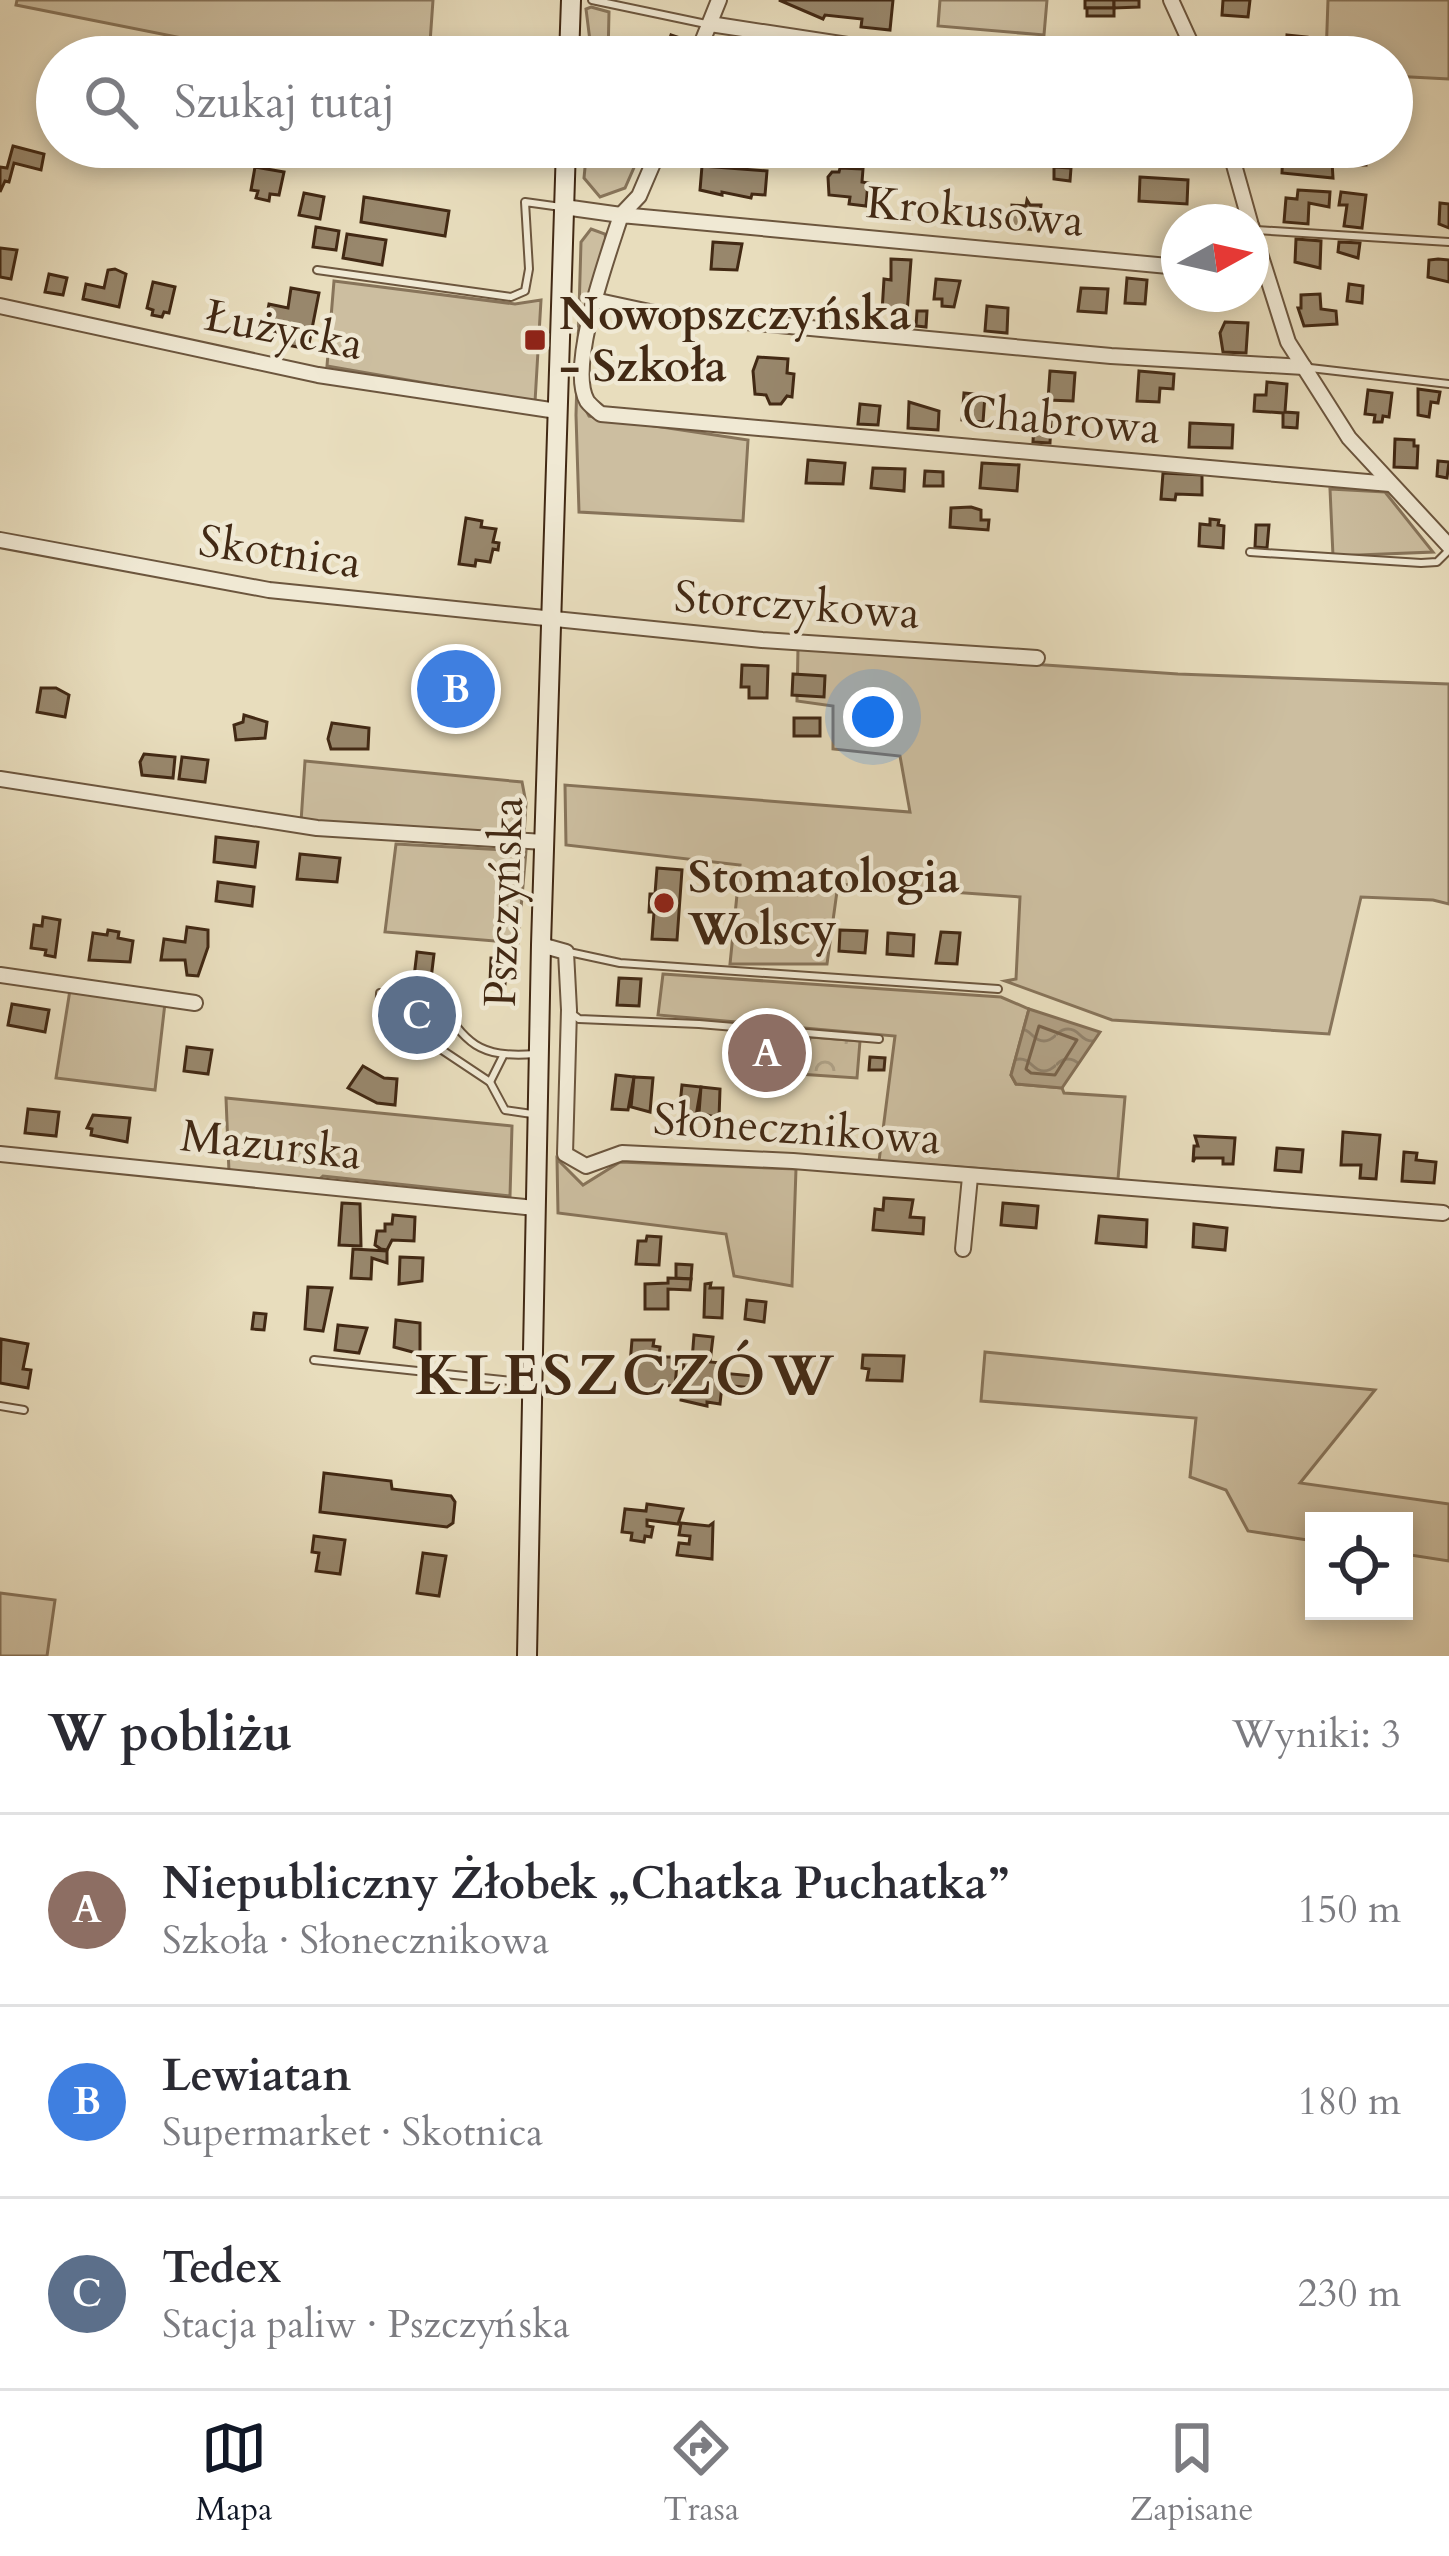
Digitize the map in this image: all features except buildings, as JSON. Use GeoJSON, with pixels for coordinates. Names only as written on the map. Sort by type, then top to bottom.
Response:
{"type":"FeatureCollection","features":[{"type":"Feature","properties":{"kind":"main road"},"geometry":{"type":"LineString","coordinates":[[570,36],[571,0]]}},
{"type":"Feature","properties":{"kind":"main road","name":"Pszczyńska"},"geometry":{"type":"LineString","coordinates":[[527,1656],[538,1054],[566,168]]}},
{"type":"Feature","properties":{"kind":"street"},"geometry":{"type":"LineString","coordinates":[[705,36],[719,0]]}},
{"type":"Feature","properties":{"kind":"street"},"geometry":{"type":"LineString","coordinates":[[1171,0],[1187,36]]}},
{"type":"Feature","properties":{"kind":"street"},"geometry":{"type":"LineString","coordinates":[[710,24],[789,36]]}},
{"type":"Feature","properties":{"kind":"street"},"geometry":{"type":"LineString","coordinates":[[651,168],[639,196],[621,215],[594,300],[659,314],[1111,356],[1304,368]]}},
{"type":"Feature","properties":{"kind":"street"},"geometry":{"type":"LineString","coordinates":[[1235,168],[1245,204]]}},
{"type":"Feature","properties":{"kind":"street"},"geometry":{"type":"LineString","coordinates":[[565,208],[621,215]]}},
{"type":"Feature","properties":{"kind":"street","name":"Krokusowa"},"geometry":{"type":"LineString","coordinates":[[621,215],[1161,265]]}},
{"type":"Feature","properties":{"kind":"street"},"geometry":{"type":"LineString","coordinates":[[1269,299],[1288,342],[1349,438],[1449,548]]}},
{"type":"Feature","properties":{"kind":"street","name":"Chabrowa"},"geometry":{"type":"LineString","coordinates":[[594,300],[582,364],[588,403],[601,414],[1390,484]]}},
{"type":"Feature","properties":{"kind":"street","name":"Łużycka"},"geometry":{"type":"LineString","coordinates":[[0,306],[318,375],[557,411]]}},
{"type":"Feature","properties":{"kind":"street","name":"Skotnica"},"geometry":{"type":"LineString","coordinates":[[0,540],[269,590],[552,621]]}},
{"type":"Feature","properties":{"kind":"street","name":"Storczykowa"},"geometry":{"type":"LineString","coordinates":[[552,621],[1037,658]]}},
{"type":"Feature","properties":{"kind":"street"},"geometry":{"type":"LineString","coordinates":[[0,779],[317,828],[544,842]]}},
{"type":"Feature","properties":{"kind":"street"},"geometry":{"type":"LineString","coordinates":[[541,945],[566,952]]}},
{"type":"Feature","properties":{"kind":"street","name":"Słonecznikowa"},"geometry":{"type":"LineString","coordinates":[[566,952],[565,1154],[586,1166],[622,1153],[794,1161],[1442,1213]]}},
{"type":"Feature","properties":{"kind":"street"},"geometry":{"type":"LineString","coordinates":[[0,975],[195,1004]]}},
{"type":"Feature","properties":{"kind":"street","name":"Mazurska"},"geometry":{"type":"LineString","coordinates":[[0,1154],[535,1208]]}},
{"type":"Feature","properties":{"kind":"street","name":"Słonecznikowa"},"geometry":{"type":"LineString","coordinates":[[963,1249],[970,1177]]}},
{"type":"Feature","properties":{"kind":"lane"},"geometry":{"type":"LineString","coordinates":[[592,0],[710,24]]}},
{"type":"Feature","properties":{"kind":"lane"},"geometry":{"type":"LineString","coordinates":[[317,270],[511,297],[525,291],[529,268],[524,202],[565,208]]}},
{"type":"Feature","properties":{"kind":"lane"},"geometry":{"type":"LineString","coordinates":[[1269,227],[1449,242]]}},
{"type":"Feature","properties":{"kind":"lane"},"geometry":{"type":"LineString","coordinates":[[1304,368],[1449,384]]}},
{"type":"Feature","properties":{"kind":"lane"},"geometry":{"type":"LineString","coordinates":[[1250,552],[1437,562],[1449,548]]}},
{"type":"Feature","properties":{"kind":"lane"},"geometry":{"type":"LineString","coordinates":[[566,952],[620,962],[998,989]]}},
{"type":"Feature","properties":{"kind":"lane"},"geometry":{"type":"LineString","coordinates":[[538,1054],[503,1056],[479,1050],[460,1035],[437,998],[380,993],[379,1024],[398,1038],[436,1046],[490,1082],[505,1110],[538,1114]]}},
{"type":"Feature","properties":{"kind":"lane"},"geometry":{"type":"LineString","coordinates":[[569,1010],[579,1019],[879,1039]]}},
{"type":"Feature","properties":{"kind":"lane"},"geometry":{"type":"LineString","coordinates":[[490,1082],[503,1056]]}},
{"type":"Feature","properties":{"kind":"lane"},"geometry":{"type":"LineString","coordinates":[[314,1360],[534,1384]]}},
{"type":"Feature","properties":{"kind":"lane"},"geometry":{"type":"LineString","coordinates":[[0,1406],[24,1410]]}},
{"type":"Feature","properties":{"kind":"green space"},"geometry":{"type":"Polygon","coordinates":[[[17,0],[433,0],[430,36],[172,36],[16,5],[17,0]]]}},
{"type":"Feature","properties":{"kind":"green space"},"geometry":{"type":"Polygon","coordinates":[[[940,0],[1047,0],[1044,35],[938,26],[940,0]]]}},
{"type":"Feature","properties":{"kind":"green space"},"geometry":{"type":"Polygon","coordinates":[[[1328,0],[1449,0],[1449,79],[1413,77],[1413,36],[1327,36],[1328,0]]]}},
{"type":"Feature","properties":{"kind":"green space"},"geometry":{"type":"Polygon","coordinates":[[[586,9],[609,12],[608,36],[589,36],[586,9]]]}},
{"type":"Feature","properties":{"kind":"green space"},"geometry":{"type":"Polygon","coordinates":[[[585,168],[634,168],[625,188],[600,197],[584,178],[585,168]]]}},
{"type":"Feature","properties":{"kind":"green space"},"geometry":{"type":"Polygon","coordinates":[[[591,229],[605,234],[606,241],[578,346],[581,242],[591,229]]]}},
{"type":"Feature","properties":{"kind":"green space"},"geometry":{"type":"Polygon","coordinates":[[[334,281],[515,304],[541,300],[535,402],[327,366],[334,281]]]}},
{"type":"Feature","properties":{"kind":"green space"},"geometry":{"type":"Polygon","coordinates":[[[577,377],[589,416],[748,440],[743,521],[579,512],[577,377]]]}},
{"type":"Feature","properties":{"kind":"green space"},"geometry":{"type":"Polygon","coordinates":[[[1330,489],[1385,492],[1433,552],[1333,556],[1330,489]]]}},
{"type":"Feature","properties":{"kind":"green space"},"geometry":{"type":"Polygon","coordinates":[[[798,648],[1178,674],[1449,684],[1449,904],[1361,897],[1329,1034],[1112,1020],[1005,981],[1016,979],[1020,897],[838,884],[827,964],[730,964],[740,865],[566,845],[565,785],[910,812],[900,756],[833,749],[833,706],[797,701],[798,648]]]}},
{"type":"Feature","properties":{"kind":"green space"},"geometry":{"type":"Polygon","coordinates":[[[305,761],[522,782],[524,837],[301,822],[305,761]]]}},
{"type":"Feature","properties":{"kind":"green space"},"geometry":{"type":"Polygon","coordinates":[[[396,844],[526,851],[518,943],[385,932],[396,844]]]}},
{"type":"Feature","properties":{"kind":"green space"},"geometry":{"type":"Polygon","coordinates":[[[663,974],[1001,997],[1029,1009],[1011,1075],[1016,1084],[1125,1097],[1118,1179],[879,1161],[895,1036],[658,1015],[663,974]]]}},
{"type":"Feature","properties":{"kind":"green space"},"geometry":{"type":"Polygon","coordinates":[[[70,990],[165,1003],[155,1090],[56,1078],[70,990]]]}},
{"type":"Feature","properties":{"kind":"green space"},"geometry":{"type":"Polygon","coordinates":[[[810,1037],[860,1041],[857,1078],[769,1072],[769,1063],[799,1065],[800,1046],[809,1046],[810,1037]]]}},
{"type":"Feature","properties":{"kind":"green space"},"geometry":{"type":"Polygon","coordinates":[[[226,1098],[512,1126],[510,1196],[323,1176],[313,1185],[229,1172],[226,1098]]]}},
{"type":"Feature","properties":{"kind":"green space"},"geometry":{"type":"Polygon","coordinates":[[[557,1159],[583,1185],[620,1162],[796,1169],[792,1286],[734,1276],[726,1234],[558,1213],[557,1159]]]}},
{"type":"Feature","properties":{"kind":"green space"},"geometry":{"type":"Polygon","coordinates":[[[985,1352],[1375,1390],[1300,1483],[1449,1504],[1449,1561],[1413,1555],[1413,1512],[1305,1512],[1305,1540],[1248,1531],[1226,1490],[1190,1477],[1196,1418],[981,1401],[985,1352]]]}},
{"type":"Feature","properties":{"kind":"green space"},"geometry":{"type":"Polygon","coordinates":[[[0,1593],[55,1600],[47,1656],[0,1656],[0,1593]]]}},
{"type":"Feature","properties":{"kind":"water"},"geometry":{"type":"Polygon","coordinates":[[[1029,1009],[1100,1032],[1062,1088],[1016,1084],[1011,1075],[1029,1009]]]}},
{"type":"Feature","properties":{"kind":"place","name":"Nowopszczyńska - Szkoła"},"geometry":{"type":"Point","coordinates":[535,340]}},
{"type":"Feature","properties":{"kind":"place","name":"Lewiatan"},"geometry":{"type":"Point","coordinates":[456,689]}},
{"type":"Feature","properties":{"kind":"place","name":"Stomatologia Wolscy"},"geometry":{"type":"Point","coordinates":[664,903]}},
{"type":"Feature","properties":{"kind":"place","name":"Tedex"},"geometry":{"type":"Point","coordinates":[417,1015]}},
{"type":"Feature","properties":{"kind":"place","name":"Niepubliczny Żłobek „Chatka Puchatka”"},"geometry":{"type":"Point","coordinates":[767,1053]}},
{"type":"Feature","properties":{"kind":"district","name":"KLESZCZÓW"},"geometry":{"type":"Point","coordinates":[626,1376]}}]}
